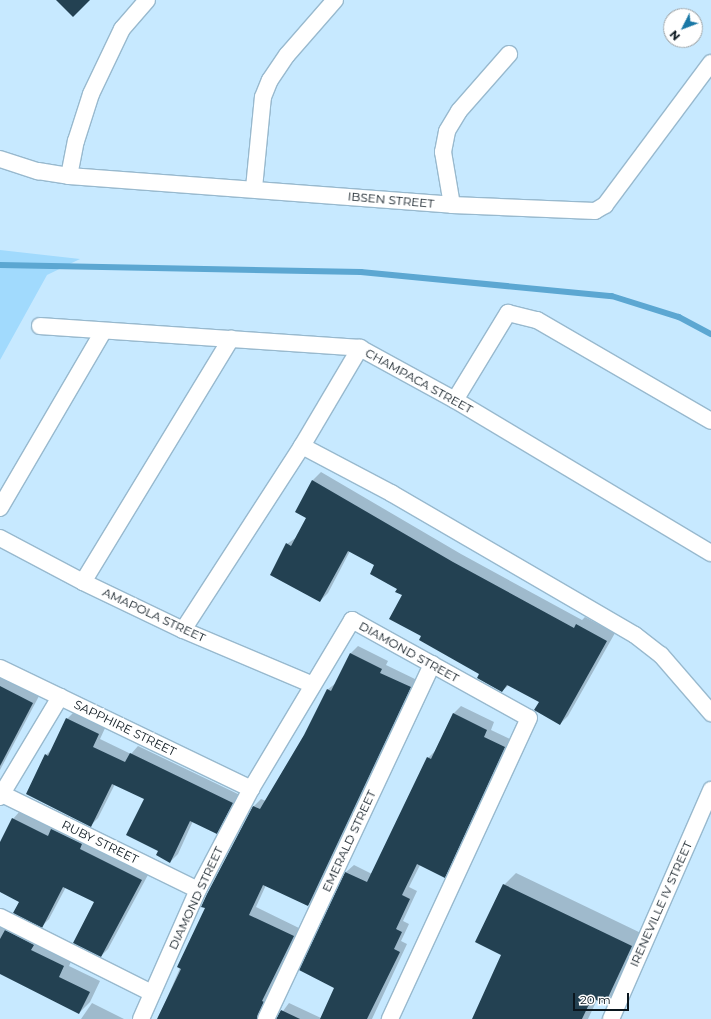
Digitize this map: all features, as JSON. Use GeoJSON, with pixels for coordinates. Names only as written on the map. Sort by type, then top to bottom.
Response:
{"type":"FeatureCollection","features":[{"type":"Feature","properties":{"kind":"street"},"geometry":{"type":"LineString","coordinates":[[69,176],[76,140],[91,94],[122,29],[146,0]]}},
{"type":"Feature","properties":{"kind":"street"},"geometry":{"type":"LineString","coordinates":[[254,188],[263,97],[270,80],[288,55],[335,0]]}},
{"type":"Feature","properties":{"kind":"street"},"geometry":{"type":"LineString","coordinates":[[452,205],[443,152],[447,131],[459,111],[509,54]]}},
{"type":"Feature","properties":{"kind":"street","name":"IBSEN STREET"},"geometry":{"type":"LineString","coordinates":[[0,159],[38,171],[69,176],[254,188],[452,205],[589,212],[600,209],[711,63]]}},
{"type":"Feature","properties":{"kind":"street"},"geometry":{"type":"LineString","coordinates":[[455,400],[508,312],[537,320],[711,421]]}},
{"type":"Feature","properties":{"kind":"street","name":"CHAMPACA STREET"},"geometry":{"type":"LineString","coordinates":[[40,326],[103,332],[360,348],[455,400],[711,553]]}},
{"type":"Feature","properties":{"kind":"street"},"geometry":{"type":"LineString","coordinates":[[0,508],[103,332]]}},
{"type":"Feature","properties":{"kind":"street"},"geometry":{"type":"LineString","coordinates":[[83,582],[231,339]]}},
{"type":"Feature","properties":{"kind":"street"},"geometry":{"type":"LineString","coordinates":[[184,630],[302,446],[360,348]]}},
{"type":"Feature","properties":{"kind":"street"},"geometry":{"type":"LineString","coordinates":[[302,446],[391,493],[635,635],[661,655],[711,713]]}},
{"type":"Feature","properties":{"kind":"street","name":"AMAPOLA STREET"},"geometry":{"type":"LineString","coordinates":[[0,538],[83,582],[184,630],[313,685]]}},
{"type":"Feature","properties":{"kind":"street","name":"DIAMOND STREET"},"geometry":{"type":"LineString","coordinates":[[141,1019],[198,890],[251,789],[352,620],[529,718],[390,1019]]}},
{"type":"Feature","properties":{"kind":"street","name":"EMERALD STREET"},"geometry":{"type":"LineString","coordinates":[[266,1019],[432,664]]}},
{"type":"Feature","properties":{"kind":"street","name":"SAPPHIRE STREET"},"geometry":{"type":"LineString","coordinates":[[0,668],[251,789]]}},
{"type":"Feature","properties":{"kind":"street"},"geometry":{"type":"LineString","coordinates":[[1,796],[60,697]]}},
{"type":"Feature","properties":{"kind":"street","name":"IRENEVILLE IV STREET"},"geometry":{"type":"LineString","coordinates":[[611,1019],[711,790]]}},
{"type":"Feature","properties":{"kind":"street","name":"RUBY STREET"},"geometry":{"type":"LineString","coordinates":[[1,796],[198,890]]}},
{"type":"Feature","properties":{"kind":"street"},"geometry":{"type":"LineString","coordinates":[[0,917],[152,993]]}},
{"type":"Feature","properties":{"kind":"shaded area"},"geometry":{"type":"Polygon","coordinates":[[[0,250],[80,259],[47,275],[0,360],[0,250]]]}},
{"type":"Feature","properties":{"kind":"building"},"geometry":{"type":"Polygon","coordinates":[[[56,0],[90,0],[73,17],[56,0]]]}},
{"type":"Feature","properties":{"kind":"building"},"geometry":{"type":"Polygon","coordinates":[[[312,480],[453,562],[574,628],[576,624],[607,641],[560,725],[534,710],[539,702],[507,685],[502,692],[477,678],[479,674],[419,640],[421,636],[389,619],[402,595],[395,592],[397,589],[370,574],[374,565],[348,551],[320,602],[270,575],[286,543],[291,546],[306,518],[295,512],[312,480]]]}},
{"type":"Feature","properties":{"kind":"building"},"geometry":{"type":"Polygon","coordinates":[[[350,653],[382,669],[380,673],[411,687],[308,906],[263,885],[249,915],[294,936],[262,1001],[264,1002],[257,1019],[157,1019],[181,969],[177,967],[205,908],[201,907],[253,806],[260,809],[304,735],[327,689],[331,691],[350,653]]]}},
{"type":"Feature","properties":{"kind":"building"},"geometry":{"type":"Polygon","coordinates":[[[0,686],[33,703],[0,766],[0,686]]]}},
{"type":"Feature","properties":{"kind":"building"},"geometry":{"type":"Polygon","coordinates":[[[453,713],[487,730],[484,737],[505,747],[445,878],[417,864],[402,895],[410,899],[396,929],[402,932],[394,949],[400,952],[367,1019],[320,1019],[334,988],[299,970],[345,872],[367,882],[427,757],[431,759],[453,713]]]}},
{"type":"Feature","properties":{"kind":"building"},"geometry":{"type":"Polygon","coordinates":[[[66,718],[99,734],[93,747],[125,762],[130,753],[233,803],[217,834],[190,821],[170,863],[156,855],[158,851],[126,835],[144,799],[112,784],[91,827],[26,794],[45,754],[48,756],[66,718]]]}},
{"type":"Feature","properties":{"kind":"building"},"geometry":{"type":"Polygon","coordinates":[[[12,818],[48,836],[51,829],[82,844],[80,849],[142,880],[101,957],[73,943],[94,902],[63,887],[42,928],[13,913],[19,902],[0,892],[0,842],[12,818]]]}},
{"type":"Feature","properties":{"kind":"building"},"geometry":{"type":"Polygon","coordinates":[[[503,884],[632,946],[605,1004],[592,998],[582,1019],[472,1019],[501,955],[475,942],[503,884]]]}},
{"type":"Feature","properties":{"kind":"building"},"geometry":{"type":"Polygon","coordinates":[[[5,930],[34,945],[31,950],[64,966],[59,977],[90,992],[79,1014],[0,974],[0,939],[5,930]]]}},
{"type":"Feature","properties":{"kind":"building"},"geometry":{"type":"Polygon","coordinates":[[[281,1010],[300,1019],[276,1019],[281,1010]]]}},
{"type":"Feature","properties":{"kind":"waterway"},"geometry":{"type":"LineString","coordinates":[[0,265],[361,272],[612,296],[679,317],[711,334]]}}]}
